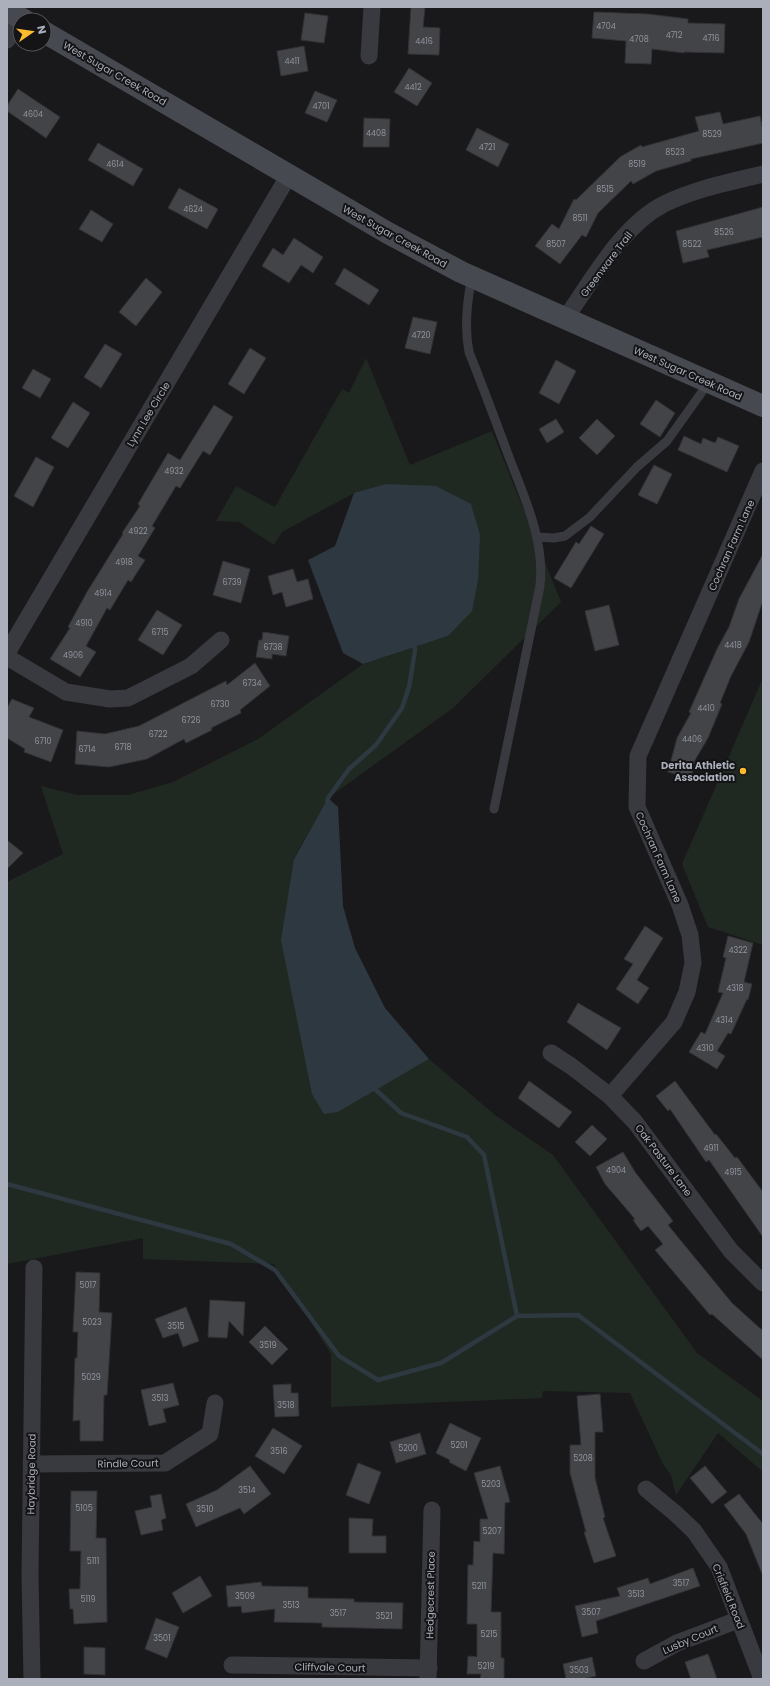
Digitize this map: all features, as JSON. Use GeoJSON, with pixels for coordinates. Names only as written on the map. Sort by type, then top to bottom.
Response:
{"type":"FeatureCollection","features":[{"type":"Feature","properties":{"kind":"main road","name":"West Sugar Creek Road"},"geometry":{"type":"LineString","coordinates":[[52,37],[388,233],[472,277],[763,406]]}},
{"type":"Feature","properties":{"kind":"street"},"geometry":{"type":"LineString","coordinates":[[369,56],[372,7]]}},
{"type":"Feature","properties":{"kind":"street"},"geometry":{"type":"LineString","coordinates":[[7,40],[12,28]]}},
{"type":"Feature","properties":{"kind":"street","name":"Greenware Trail"},"geometry":{"type":"LineString","coordinates":[[565,319],[620,242],[639,221],[662,205],[684,195],[763,174]]}},
{"type":"Feature","properties":{"kind":"street","name":"Lynn Lee Circle"},"geometry":{"type":"LineString","coordinates":[[7,653],[289,175]]}},
{"type":"Feature","properties":{"kind":"street","name":"Cochran Farm Lane"},"geometry":{"type":"LineString","coordinates":[[610,1096],[674,1022],[687,992],[693,963],[690,935],[680,905],[637,807],[638,756],[763,471]]}},
{"type":"Feature","properties":{"kind":"street"},"geometry":{"type":"LineString","coordinates":[[7,657],[66,692],[110,699],[128,698],[191,666],[221,640]]}},
{"type":"Feature","properties":{"kind":"street","name":"Oak Pasture Lane"},"geometry":{"type":"LineString","coordinates":[[551,1053],[571,1066],[610,1096],[636,1122],[731,1251],[763,1283]]}},
{"type":"Feature","properties":{"kind":"street","name":"Haybridge Road"},"geometry":{"type":"LineString","coordinates":[[32,1679],[30,1574],[34,1268]]}},
{"type":"Feature","properties":{"kind":"street","name":"Rindle Court"},"geometry":{"type":"LineString","coordinates":[[31,1464],[165,1463],[210,1434],[215,1402]]}},
{"type":"Feature","properties":{"kind":"street","name":"Crisfield Road"},"geometry":{"type":"LineString","coordinates":[[646,1489],[676,1513],[694,1531],[719,1567],[738,1620],[762,1679]]}},
{"type":"Feature","properties":{"kind":"street","name":"Hedgecrest Place"},"geometry":{"type":"LineString","coordinates":[[429,1674],[432,1510]]}},
{"type":"Feature","properties":{"kind":"street","name":"Lusby Court"},"geometry":{"type":"LineString","coordinates":[[644,1661],[677,1643],[738,1620]]}},
{"type":"Feature","properties":{"kind":"street","name":"Cliffvale Court"},"geometry":{"type":"LineString","coordinates":[[232,1665],[429,1674]]}},
{"type":"Feature","properties":{"kind":"lane"},"geometry":{"type":"LineString","coordinates":[[472,277],[468,300],[467,340],[469,352],[526,500],[537,537],[542,570],[494,809]]}},
{"type":"Feature","properties":{"kind":"lane"},"geometry":{"type":"LineString","coordinates":[[537,537],[554,538],[565,536],[590,517],[637,467],[667,441],[709,382]]}},
{"type":"Feature","properties":{"kind":"shaded area"},"geometry":{"type":"Polygon","coordinates":[[[366,358],[410,465],[492,431],[561,602],[453,708],[328,798],[294,858],[338,1112],[429,1059],[495,1115],[553,1155],[697,1353],[763,1401],[763,1472],[718,1433],[676,1495],[671,1475],[663,1464],[630,1393],[543,1391],[542,1398],[331,1407],[331,1354],[274,1264],[143,1259],[143,1238],[7,1264],[7,882],[63,854],[41,786],[77,795],[128,795],[173,782],[258,739],[363,664],[448,636],[354,493],[282,532],[274,545],[239,522],[216,521],[236,486],[275,507],[342,389],[349,393],[366,358]]]}},
{"type":"Feature","properties":{"kind":"shaded area"},"geometry":{"type":"Polygon","coordinates":[[[386,484],[436,486],[471,504],[480,535],[478,580],[472,611],[448,636],[363,664],[343,653],[308,560],[335,546],[354,493],[386,484]]]}},
{"type":"Feature","properties":{"kind":"shaded area","name":"Derita Athletic Association"},"geometry":{"type":"Polygon","coordinates":[[[763,678],[763,945],[708,927],[682,864],[763,678]]]}},
{"type":"Feature","properties":{"kind":"shaded area"},"geometry":{"type":"Polygon","coordinates":[[[328,798],[338,807],[343,906],[355,948],[385,1008],[429,1059],[338,1112],[324,1114],[312,1094],[281,940],[294,859],[328,798]]]}},
{"type":"Feature","properties":{"kind":"building"},"geometry":{"type":"Polygon","coordinates":[[[411,7],[425,7],[423,27],[440,28],[439,55],[408,54],[411,7]]]}},
{"type":"Feature","properties":{"kind":"building"},"geometry":{"type":"Polygon","coordinates":[[[594,12],[648,14],[688,19],[688,23],[725,24],[724,53],[684,53],[652,49],[651,64],[625,63],[626,41],[592,38],[594,12]]]}},
{"type":"Feature","properties":{"kind":"building"},"geometry":{"type":"Polygon","coordinates":[[[305,13],[328,16],[324,43],[301,40],[305,13]]]}},
{"type":"Feature","properties":{"kind":"building"},"geometry":{"type":"Polygon","coordinates":[[[304,46],[308,71],[281,76],[277,51],[304,46]]]}},
{"type":"Feature","properties":{"kind":"building"},"geometry":{"type":"Polygon","coordinates":[[[409,68],[432,83],[417,106],[394,92],[409,68]]]}},
{"type":"Feature","properties":{"kind":"building"},"geometry":{"type":"Polygon","coordinates":[[[18,89],[60,117],[46,138],[7,111],[7,106],[18,89]]]}},
{"type":"Feature","properties":{"kind":"building"},"geometry":{"type":"Polygon","coordinates":[[[315,91],[337,100],[327,122],[305,113],[315,91]]]}},
{"type":"Feature","properties":{"kind":"building"},"geometry":{"type":"Polygon","coordinates":[[[720,112],[723,124],[760,116],[763,131],[763,143],[691,159],[691,161],[656,171],[633,184],[631,181],[598,213],[586,237],[582,235],[560,264],[535,246],[552,224],[559,229],[574,199],[576,200],[620,157],[641,145],[642,147],[699,131],[695,117],[720,112]]]}},
{"type":"Feature","properties":{"kind":"building"},"geometry":{"type":"Polygon","coordinates":[[[364,118],[390,119],[389,147],[363,147],[364,118]]]}},
{"type":"Feature","properties":{"kind":"building"},"geometry":{"type":"Polygon","coordinates":[[[477,128],[509,144],[498,167],[466,150],[477,128]]]}},
{"type":"Feature","properties":{"kind":"building"},"geometry":{"type":"Polygon","coordinates":[[[98,143],[143,169],[133,186],[88,160],[98,143]]]}},
{"type":"Feature","properties":{"kind":"building"},"geometry":{"type":"Polygon","coordinates":[[[179,188],[218,209],[207,229],[168,208],[179,188]]]}},
{"type":"Feature","properties":{"kind":"building"},"geometry":{"type":"Polygon","coordinates":[[[763,207],[763,237],[707,250],[709,257],[683,263],[676,231],[763,207]]]}},
{"type":"Feature","properties":{"kind":"building"},"geometry":{"type":"Polygon","coordinates":[[[91,210],[113,224],[102,242],[79,229],[91,210]]]}},
{"type":"Feature","properties":{"kind":"building"},"geometry":{"type":"Polygon","coordinates":[[[294,238],[323,257],[313,273],[301,265],[289,283],[262,266],[273,248],[283,255],[294,238]]]}},
{"type":"Feature","properties":{"kind":"building"},"geometry":{"type":"Polygon","coordinates":[[[344,268],[379,290],[369,305],[335,284],[344,268]]]}},
{"type":"Feature","properties":{"kind":"building"},"geometry":{"type":"Polygon","coordinates":[[[146,278],[162,292],[136,326],[119,312],[146,278]]]}},
{"type":"Feature","properties":{"kind":"building"},"geometry":{"type":"Polygon","coordinates":[[[413,317],[437,322],[430,354],[405,348],[413,317]]]}},
{"type":"Feature","properties":{"kind":"building"},"geometry":{"type":"Polygon","coordinates":[[[105,344],[122,354],[101,388],[84,377],[105,344]]]}},
{"type":"Feature","properties":{"kind":"building"},"geometry":{"type":"Polygon","coordinates":[[[250,348],[266,358],[244,394],[228,384],[250,348]]]}},
{"type":"Feature","properties":{"kind":"building"},"geometry":{"type":"Polygon","coordinates":[[[556,360],[576,371],[559,404],[539,393],[556,360]]]}},
{"type":"Feature","properties":{"kind":"building"},"geometry":{"type":"Polygon","coordinates":[[[33,369],[51,379],[40,398],[22,388],[33,369]]]}},
{"type":"Feature","properties":{"kind":"building"},"geometry":{"type":"Polygon","coordinates":[[[656,400],[675,413],[660,437],[640,424],[656,400]]]}},
{"type":"Feature","properties":{"kind":"building"},"geometry":{"type":"Polygon","coordinates":[[[73,402],[90,413],[68,448],[51,438],[73,402]]]}},
{"type":"Feature","properties":{"kind":"building"},"geometry":{"type":"Polygon","coordinates":[[[214,405],[233,417],[210,455],[203,451],[180,488],[176,486],[152,526],[155,528],[138,556],[145,560],[131,582],[128,580],[110,610],[107,608],[86,646],[96,652],[80,677],[50,659],[70,628],[68,627],[87,592],[140,506],[138,504],[168,453],[180,460],[214,405]]]}},
{"type":"Feature","properties":{"kind":"building"},"geometry":{"type":"Polygon","coordinates":[[[556,419],[564,432],[547,443],[539,429],[556,419]]]}},
{"type":"Feature","properties":{"kind":"building"},"geometry":{"type":"Polygon","coordinates":[[[597,419],[615,436],[597,455],[579,438],[597,419]]]}},
{"type":"Feature","properties":{"kind":"building"},"geometry":{"type":"Polygon","coordinates":[[[684,436],[701,444],[703,438],[715,443],[718,437],[739,446],[727,472],[678,450],[684,436]]]}},
{"type":"Feature","properties":{"kind":"building"},"geometry":{"type":"Polygon","coordinates":[[[36,457],[54,467],[33,507],[14,496],[36,457]]]}},
{"type":"Feature","properties":{"kind":"building"},"geometry":{"type":"Polygon","coordinates":[[[654,465],[672,474],[657,504],[638,495],[654,465]]]}},
{"type":"Feature","properties":{"kind":"building"},"geometry":{"type":"Polygon","coordinates":[[[591,526],[604,534],[571,588],[554,578],[576,542],[579,544],[591,526]]]}},
{"type":"Feature","properties":{"kind":"building"},"geometry":{"type":"Polygon","coordinates":[[[763,554],[763,600],[749,642],[731,676],[720,703],[722,704],[708,738],[695,760],[691,778],[668,772],[677,738],[691,713],[689,712],[717,649],[729,627],[739,599],[763,554]]]}},
{"type":"Feature","properties":{"kind":"building"},"geometry":{"type":"Polygon","coordinates":[[[223,561],[250,569],[241,603],[213,595],[223,561]]]}},
{"type":"Feature","properties":{"kind":"building"},"geometry":{"type":"Polygon","coordinates":[[[293,569],[297,582],[308,579],[313,599],[286,607],[282,592],[273,595],[268,576],[293,569]]]}},
{"type":"Feature","properties":{"kind":"building"},"geometry":{"type":"Polygon","coordinates":[[[609,605],[619,645],[595,651],[585,611],[609,605]]]}},
{"type":"Feature","properties":{"kind":"building"},"geometry":{"type":"Polygon","coordinates":[[[157,610],[182,625],[163,655],[138,640],[157,610]]]}},
{"type":"Feature","properties":{"kind":"building"},"geometry":{"type":"Polygon","coordinates":[[[263,632],[289,636],[286,656],[272,654],[272,659],[256,657],[259,640],[262,640],[263,632]]]}},
{"type":"Feature","properties":{"kind":"building"},"geometry":{"type":"Polygon","coordinates":[[[255,663],[270,686],[240,710],[241,713],[211,728],[212,730],[186,743],[184,739],[147,759],[109,767],[75,764],[77,731],[105,734],[139,726],[226,681],[227,685],[255,663]]]}},
{"type":"Feature","properties":{"kind":"building"},"geometry":{"type":"Polygon","coordinates":[[[12,699],[34,708],[29,717],[63,730],[51,762],[24,752],[25,749],[7,738],[7,708],[12,699]]]}},
{"type":"Feature","properties":{"kind":"building"},"geometry":{"type":"Polygon","coordinates":[[[7,840],[23,853],[7,869],[7,840]]]}},
{"type":"Feature","properties":{"kind":"building"},"geometry":{"type":"Polygon","coordinates":[[[645,926],[663,938],[637,980],[649,988],[638,1004],[616,989],[633,964],[624,959],[645,926]]]}},
{"type":"Feature","properties":{"kind":"building"},"geometry":{"type":"Polygon","coordinates":[[[728,936],[753,943],[744,982],[752,984],[748,1000],[747,999],[731,1034],[728,1033],[717,1051],[725,1056],[717,1069],[689,1052],[701,1032],[705,1034],[723,993],[718,992],[726,958],[723,957],[728,936]]]}},
{"type":"Feature","properties":{"kind":"building"},"geometry":{"type":"Polygon","coordinates":[[[578,1003],[621,1028],[607,1050],[567,1022],[578,1003]]]}},
{"type":"Feature","properties":{"kind":"building"},"geometry":{"type":"Polygon","coordinates":[[[529,1081],[572,1112],[559,1128],[518,1098],[529,1081]]]}},
{"type":"Feature","properties":{"kind":"building"},"geometry":{"type":"Polygon","coordinates":[[[675,1081],[715,1135],[716,1134],[735,1158],[737,1157],[763,1192],[763,1237],[709,1160],[706,1162],[670,1109],[668,1111],[656,1096],[675,1081]]]}},
{"type":"Feature","properties":{"kind":"building"},"geometry":{"type":"Polygon","coordinates":[[[592,1125],[607,1139],[590,1156],[575,1142],[592,1125]]]}},
{"type":"Feature","properties":{"kind":"building"},"geometry":{"type":"Polygon","coordinates":[[[623,1152],[635,1172],[673,1221],[668,1225],[732,1303],[763,1331],[763,1360],[712,1314],[710,1315],[655,1250],[663,1244],[648,1226],[641,1231],[633,1220],[635,1219],[605,1184],[596,1167],[623,1152]]]}},
{"type":"Feature","properties":{"kind":"building"},"geometry":{"type":"Polygon","coordinates":[[[76,1272],[100,1273],[99,1312],[112,1313],[107,1395],[104,1395],[103,1441],[80,1441],[80,1420],[73,1421],[75,1358],[77,1358],[78,1332],[73,1332],[76,1272]]]}},
{"type":"Feature","properties":{"kind":"building"},"geometry":{"type":"Polygon","coordinates":[[[210,1300],[245,1302],[243,1336],[229,1321],[227,1338],[208,1337],[210,1300]]]}},
{"type":"Feature","properties":{"kind":"building"},"geometry":{"type":"Polygon","coordinates":[[[186,1307],[199,1341],[183,1347],[178,1333],[163,1338],[155,1319],[186,1307]]]}},
{"type":"Feature","properties":{"kind":"building"},"geometry":{"type":"Polygon","coordinates":[[[265,1326],[288,1349],[272,1365],[249,1342],[265,1326]]]}},
{"type":"Feature","properties":{"kind":"building"},"geometry":{"type":"Polygon","coordinates":[[[173,1383],[179,1405],[163,1409],[166,1422],[149,1426],[141,1390],[173,1383]]]}},
{"type":"Feature","properties":{"kind":"building"},"geometry":{"type":"Polygon","coordinates":[[[291,1384],[291,1393],[298,1393],[299,1416],[275,1417],[273,1385],[291,1384]]]}},
{"type":"Feature","properties":{"kind":"building"},"geometry":{"type":"Polygon","coordinates":[[[600,1394],[603,1432],[595,1432],[595,1478],[605,1517],[603,1518],[616,1556],[594,1563],[584,1532],[586,1532],[570,1473],[570,1445],[581,1445],[577,1396],[600,1394]]]}},
{"type":"Feature","properties":{"kind":"building"},"geometry":{"type":"Polygon","coordinates":[[[450,1423],[481,1438],[466,1471],[449,1462],[450,1460],[436,1453],[450,1423]]]}},
{"type":"Feature","properties":{"kind":"building"},"geometry":{"type":"Polygon","coordinates":[[[273,1428],[302,1446],[284,1474],[255,1456],[273,1428]]]}},
{"type":"Feature","properties":{"kind":"building"},"geometry":{"type":"Polygon","coordinates":[[[420,1433],[426,1454],[396,1463],[390,1442],[420,1433]]]}},
{"type":"Feature","properties":{"kind":"building"},"geometry":{"type":"Polygon","coordinates":[[[358,1463],[381,1472],[369,1504],[346,1495],[358,1463]]]}},
{"type":"Feature","properties":{"kind":"building"},"geometry":{"type":"Polygon","coordinates":[[[250,1466],[271,1494],[244,1514],[240,1508],[196,1527],[186,1504],[217,1490],[250,1466]]]}},
{"type":"Feature","properties":{"kind":"building"},"geometry":{"type":"Polygon","coordinates":[[[500,1466],[510,1502],[505,1503],[504,1554],[493,1553],[491,1612],[501,1612],[501,1658],[504,1658],[504,1679],[480,1679],[481,1674],[467,1674],[468,1656],[477,1657],[477,1624],[467,1624],[468,1565],[473,1565],[474,1541],[480,1542],[480,1519],[488,1519],[474,1473],[500,1466]]]}},
{"type":"Feature","properties":{"kind":"building"},"geometry":{"type":"Polygon","coordinates":[[[705,1466],[727,1492],[712,1504],[690,1478],[705,1466]]]}},
{"type":"Feature","properties":{"kind":"building"},"geometry":{"type":"Polygon","coordinates":[[[71,1491],[97,1491],[96,1538],[106,1538],[107,1622],[74,1624],[73,1609],[70,1609],[69,1589],[80,1589],[81,1551],[70,1551],[71,1491]]]}},
{"type":"Feature","properties":{"kind":"building"},"geometry":{"type":"Polygon","coordinates":[[[161,1494],[166,1518],[161,1520],[163,1530],[141,1535],[135,1511],[152,1507],[150,1496],[161,1494]]]}},
{"type":"Feature","properties":{"kind":"building"},"geometry":{"type":"Polygon","coordinates":[[[739,1494],[763,1524],[763,1576],[746,1534],[724,1505],[739,1494]]]}},
{"type":"Feature","properties":{"kind":"building"},"geometry":{"type":"Polygon","coordinates":[[[349,1518],[373,1519],[372,1536],[386,1536],[386,1553],[349,1553],[349,1518]]]}},
{"type":"Feature","properties":{"kind":"building"},"geometry":{"type":"Polygon","coordinates":[[[693,1568],[700,1586],[596,1621],[598,1633],[582,1637],[575,1606],[620,1596],[617,1588],[648,1578],[650,1584],[693,1568]]]}},
{"type":"Feature","properties":{"kind":"building"},"geometry":{"type":"Polygon","coordinates":[[[200,1576],[212,1596],[183,1613],[172,1593],[200,1576]]]}},
{"type":"Feature","properties":{"kind":"building"},"geometry":{"type":"Polygon","coordinates":[[[261,1582],[262,1586],[308,1587],[308,1598],[354,1599],[354,1602],[403,1603],[402,1629],[322,1627],[322,1623],[274,1622],[275,1609],[242,1613],[241,1606],[228,1607],[226,1586],[261,1582]]]}},
{"type":"Feature","properties":{"kind":"building"},"geometry":{"type":"Polygon","coordinates":[[[156,1618],[179,1627],[167,1658],[145,1649],[156,1618]]]}},
{"type":"Feature","properties":{"kind":"building"},"geometry":{"type":"Polygon","coordinates":[[[84,1647],[105,1648],[105,1675],[84,1674],[84,1647]]]}},
{"type":"Feature","properties":{"kind":"building"},"geometry":{"type":"Polygon","coordinates":[[[708,1654],[717,1679],[691,1679],[685,1662],[708,1654]]]}},
{"type":"Feature","properties":{"kind":"building"},"geometry":{"type":"Polygon","coordinates":[[[592,1657],[596,1676],[582,1679],[566,1679],[563,1664],[592,1657]]]}},
{"type":"Feature","properties":{"kind":"waterway"},"geometry":{"type":"LineString","coordinates":[[327,804],[328,798],[349,769],[376,745],[402,708],[409,687],[415,651],[414,643]]}},
{"type":"Feature","properties":{"kind":"waterway"},"geometry":{"type":"LineString","coordinates":[[370,1087],[376,1090],[401,1113],[467,1137],[484,1155],[517,1316]]}},
{"type":"Feature","properties":{"kind":"waterway"},"geometry":{"type":"LineString","coordinates":[[7,1184],[231,1244],[275,1270],[339,1356],[378,1380],[441,1363],[517,1316],[578,1315],[763,1454]]}},
{"type":"Feature","properties":{"kind":"place","name":"Derita Athletic Association"},"geometry":{"type":"Point","coordinates":[743,771]}}]}
